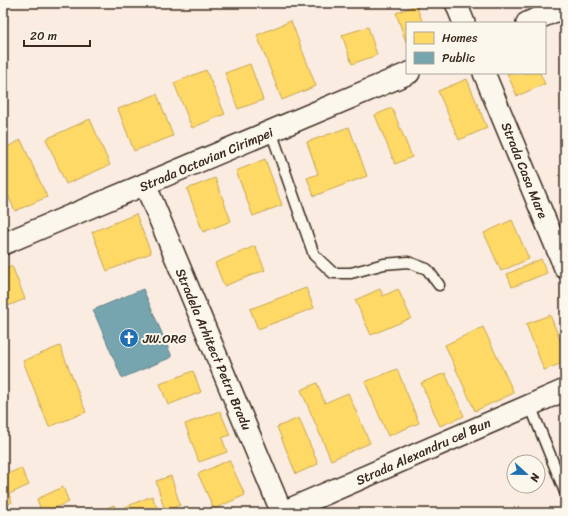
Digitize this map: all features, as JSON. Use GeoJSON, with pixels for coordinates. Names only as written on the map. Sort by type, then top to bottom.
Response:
{"type":"FeatureCollection","features":[{"type":"Feature","properties":{"kind":"street"},"geometry":{"type":"LineString","coordinates":[[456,3],[464,22]]}},
{"type":"Feature","properties":{"kind":"street"},"geometry":{"type":"LineString","coordinates":[[529,22],[565,7]]}},
{"type":"Feature","properties":{"kind":"street","name":"Strada Octavian Cirimpei"},"geometry":{"type":"LineString","coordinates":[[3,244],[407,74]]}},
{"type":"Feature","properties":{"kind":"street","name":"Strada Casa Mare"},"geometry":{"type":"LineString","coordinates":[[484,74],[565,268]]}},
{"type":"Feature","properties":{"kind":"street","name":"Stradela Arhitect Petru Bradu"},"geometry":{"type":"LineString","coordinates":[[145,184],[282,513]]}},
{"type":"Feature","properties":{"kind":"street","name":"Strada Alexandru cel Bun"},"geometry":{"type":"LineString","coordinates":[[282,513],[565,390]]}},
{"type":"Feature","properties":{"kind":"lane"},"geometry":{"type":"LineString","coordinates":[[271,131],[314,255],[333,273],[351,273],[384,264],[408,262],[427,270],[439,284]]}},
{"type":"Feature","properties":{"kind":"lane"},"geometry":{"type":"LineString","coordinates":[[530,405],[565,492]]}},
{"type":"Feature","properties":{"kind":"building: Homes"},"geometry":{"type":"Polygon","coordinates":[[[416,5],[423,22],[406,22],[406,42],[396,13],[416,5]]]}},
{"type":"Feature","properties":{"kind":"building: Homes"},"geometry":{"type":"Polygon","coordinates":[[[291,21],[316,86],[282,100],[257,35],[291,21]]]}},
{"type":"Feature","properties":{"kind":"building: Homes"},"geometry":{"type":"Polygon","coordinates":[[[368,27],[377,55],[352,64],[342,35],[368,27]]]}},
{"type":"Feature","properties":{"kind":"building: Homes"},"geometry":{"type":"Polygon","coordinates":[[[250,64],[263,100],[238,109],[225,73],[250,64]]]}},
{"type":"Feature","properties":{"kind":"building: Homes"},"geometry":{"type":"Polygon","coordinates":[[[206,70],[225,114],[192,128],[174,83],[206,70]]]}},
{"type":"Feature","properties":{"kind":"building: Homes"},"geometry":{"type":"Polygon","coordinates":[[[507,74],[540,74],[545,84],[517,96],[507,74]]]}},
{"type":"Feature","properties":{"kind":"building: Homes"},"geometry":{"type":"Polygon","coordinates":[[[467,79],[487,128],[459,140],[438,91],[467,79]]]}},
{"type":"Feature","properties":{"kind":"building: Homes"},"geometry":{"type":"Polygon","coordinates":[[[157,94],[173,136],[134,151],[118,109],[157,94]]]}},
{"type":"Feature","properties":{"kind":"building: Homes"},"geometry":{"type":"Polygon","coordinates":[[[392,108],[412,157],[395,164],[375,115],[392,108]]]}},
{"type":"Feature","properties":{"kind":"building: Homes"},"geometry":{"type":"Polygon","coordinates":[[[90,119],[110,165],[66,184],[46,139],[90,119]]]}},
{"type":"Feature","properties":{"kind":"building: Homes"},"geometry":{"type":"Polygon","coordinates":[[[349,127],[367,176],[314,196],[307,178],[318,174],[307,142],[349,127]]]}},
{"type":"Feature","properties":{"kind":"building: Homes"},"geometry":{"type":"Polygon","coordinates":[[[21,140],[47,197],[15,211],[3,184],[3,149],[21,140]]]}},
{"type":"Feature","properties":{"kind":"building: Homes"},"geometry":{"type":"Polygon","coordinates":[[[265,159],[282,205],[253,216],[236,171],[265,159]]]}},
{"type":"Feature","properties":{"kind":"building: Homes"},"geometry":{"type":"Polygon","coordinates":[[[215,178],[231,221],[203,232],[187,189],[215,178]]]}},
{"type":"Feature","properties":{"kind":"building: Homes"},"geometry":{"type":"Polygon","coordinates":[[[136,214],[151,253],[107,271],[92,232],[136,214]]]}},
{"type":"Feature","properties":{"kind":"building: Homes"},"geometry":{"type":"Polygon","coordinates":[[[512,220],[529,259],[501,271],[484,233],[512,220]]]}},
{"type":"Feature","properties":{"kind":"building: Homes"},"geometry":{"type":"Polygon","coordinates":[[[255,246],[265,270],[224,286],[215,263],[255,246]]]}},
{"type":"Feature","properties":{"kind":"building: Homes"},"geometry":{"type":"Polygon","coordinates":[[[541,259],[547,273],[512,287],[507,274],[541,259]]]}},
{"type":"Feature","properties":{"kind":"building: Homes"},"geometry":{"type":"Polygon","coordinates":[[[12,266],[25,299],[3,308],[3,270],[12,266]]]}},
{"type":"Feature","properties":{"kind":"building: Homes"},"geometry":{"type":"Polygon","coordinates":[[[306,288],[314,308],[258,329],[250,309],[306,288]]]}},
{"type":"Feature","properties":{"kind":"building: Homes"},"geometry":{"type":"Polygon","coordinates":[[[380,289],[383,296],[398,289],[411,318],[371,335],[355,300],[380,289]]]}},
{"type":"Feature","properties":{"kind":"building: Homes"},"geometry":{"type":"Polygon","coordinates":[[[550,315],[565,352],[565,362],[544,370],[526,324],[550,315]]]}},
{"type":"Feature","properties":{"kind":"building: Homes"},"geometry":{"type":"Polygon","coordinates":[[[483,327],[514,393],[475,411],[445,345],[483,327]]]}},
{"type":"Feature","properties":{"kind":"building: Homes"},"geometry":{"type":"Polygon","coordinates":[[[60,346],[86,412],[49,427],[23,361],[60,346]]]}},
{"type":"Feature","properties":{"kind":"building: Homes"},"geometry":{"type":"Polygon","coordinates":[[[397,369],[419,423],[388,436],[365,382],[397,369]]]}},
{"type":"Feature","properties":{"kind":"building: Homes"},"geometry":{"type":"Polygon","coordinates":[[[193,371],[201,392],[168,405],[160,384],[193,371]]]}},
{"type":"Feature","properties":{"kind":"building: Homes"},"geometry":{"type":"Polygon","coordinates":[[[445,373],[464,416],[440,426],[421,383],[445,373]]]}},
{"type":"Feature","properties":{"kind":"building: Homes"},"geometry":{"type":"Polygon","coordinates":[[[317,383],[325,403],[348,393],[370,443],[331,460],[301,390],[317,383]]]}},
{"type":"Feature","properties":{"kind":"building: Homes"},"geometry":{"type":"Polygon","coordinates":[[[220,411],[230,435],[222,438],[227,452],[199,462],[185,424],[220,411]]]}},
{"type":"Feature","properties":{"kind":"building: Homes"},"geometry":{"type":"Polygon","coordinates":[[[299,418],[318,464],[296,474],[277,427],[299,418]]]}},
{"type":"Feature","properties":{"kind":"building: Homes"},"geometry":{"type":"Polygon","coordinates":[[[229,460],[245,495],[214,509],[198,474],[229,460]]]}},
{"type":"Feature","properties":{"kind":"building: Homes"},"geometry":{"type":"Polygon","coordinates":[[[21,468],[29,485],[9,494],[12,502],[3,507],[3,476],[21,468]]]}},
{"type":"Feature","properties":{"kind":"building: Homes"},"geometry":{"type":"Polygon","coordinates":[[[171,476],[180,505],[165,511],[156,481],[171,476]]]}},
{"type":"Feature","properties":{"kind":"building: Homes"},"geometry":{"type":"Polygon","coordinates":[[[63,487],[69,502],[42,513],[37,499],[63,487]]]}},
{"type":"Feature","properties":{"kind":"building: Homes"},"geometry":{"type":"Polygon","coordinates":[[[152,496],[159,513],[125,513],[123,508],[152,496]]]}},
{"type":"Feature","properties":{"kind":"building: Homes"},"geometry":{"type":"Polygon","coordinates":[[[114,505],[117,513],[97,513],[97,512],[114,505]]]}},
{"type":"Feature","properties":{"kind":"building: Public"},"geometry":{"type":"Polygon","coordinates":[[[143,289],[172,357],[122,378],[93,310],[143,289]]]}},
{"type":"Feature","properties":{"kind":"place","name":"JW.ORG"},"geometry":{"type":"Point","coordinates":[129,338]}}]}
